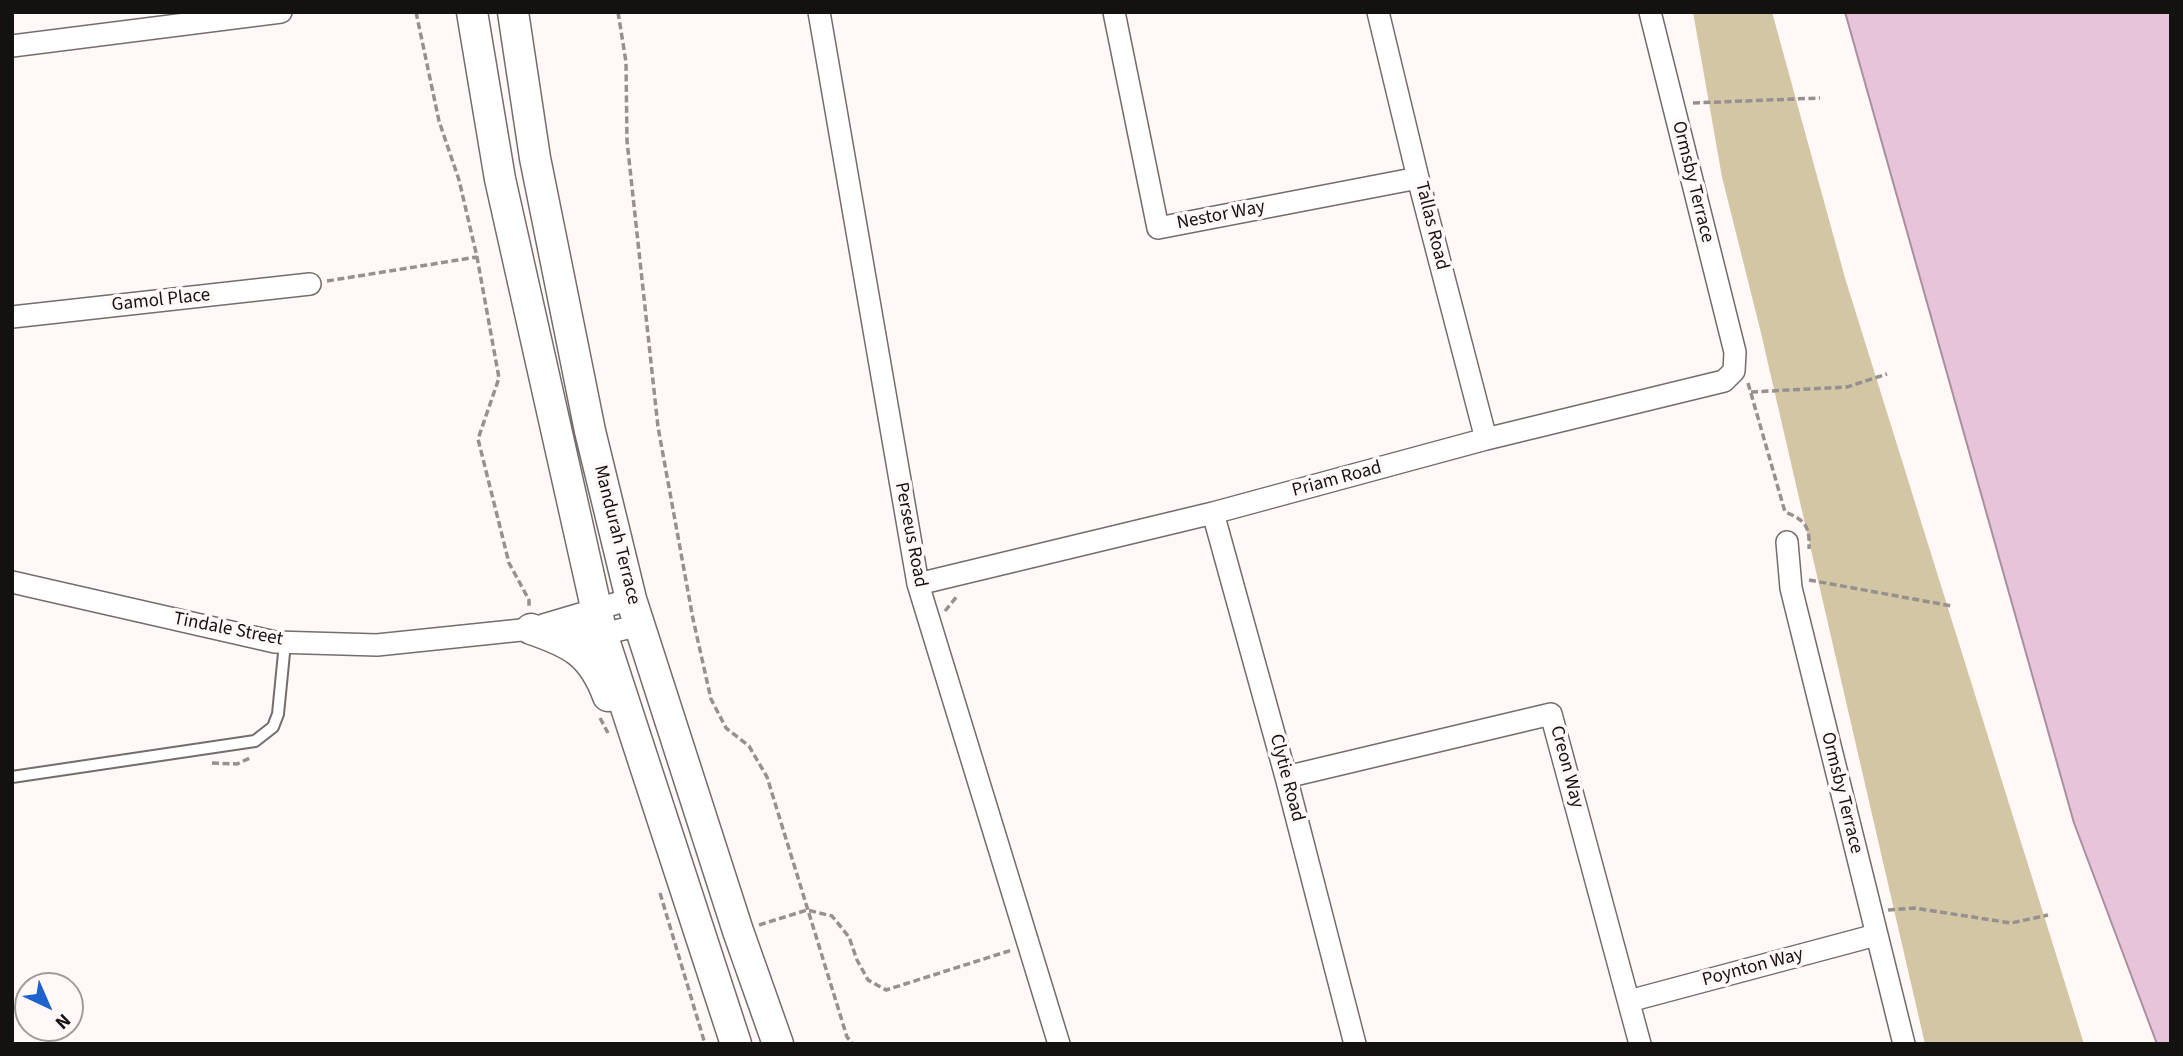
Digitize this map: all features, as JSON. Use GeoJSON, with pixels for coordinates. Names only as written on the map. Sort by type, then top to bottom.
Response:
{"type":"FeatureCollection","features":[{"type":"Feature","properties":{"kind":"main road","name":"Mandurah Terrace"},"geometry":{"type":"LineString","coordinates":[[472,12],[500,179],[624,739],[736,1044]]}},
{"type":"Feature","properties":{"kind":"main road","name":"Mandurah Terrace"},"geometry":{"type":"LineString","coordinates":[[513,12],[535,158],[584,404],[636,612],[738,931],[778,1044]]}},
{"type":"Feature","properties":{"kind":"main road"},"geometry":{"type":"LineString","coordinates":[[531,629],[566,641],[590,662],[603,683],[624,739]]}},
{"type":"Feature","properties":{"kind":"street"},"geometry":{"type":"LineString","coordinates":[[12,46],[281,12]]}},
{"type":"Feature","properties":{"kind":"street","name":"Perseus Road"},"geometry":{"type":"LineString","coordinates":[[819,12],[918,584],[1059,1044]]}},
{"type":"Feature","properties":{"kind":"street","name":"Nestor Way"},"geometry":{"type":"LineString","coordinates":[[1114,12],[1158,229],[1418,178]]}},
{"type":"Feature","properties":{"kind":"street","name":"Tallas Road"},"geometry":{"type":"LineString","coordinates":[[1378,12],[1486,439]]}},
{"type":"Feature","properties":{"kind":"street","name":"Ormsby Terrace"},"geometry":{"type":"LineString","coordinates":[[1650,12],[1735,352]]}},
{"type":"Feature","properties":{"kind":"street","name":"Gamol Place"},"geometry":{"type":"LineString","coordinates":[[12,317],[310,284]]}},
{"type":"Feature","properties":{"kind":"street","name":"Priam Road"},"geometry":{"type":"LineString","coordinates":[[918,584],[1213,513],[1486,439],[1724,381],[1734,371],[1735,352]]}},
{"type":"Feature","properties":{"kind":"street","name":"Clytie Road"},"geometry":{"type":"LineString","coordinates":[[1213,513],[1286,777],[1355,1044]]}},
{"type":"Feature","properties":{"kind":"street","name":"Ormsby Terrace"},"geometry":{"type":"LineString","coordinates":[[1787,542],[1791,588],[1904,1044]]}},
{"type":"Feature","properties":{"kind":"street","name":"Tindale Street"},"geometry":{"type":"LineString","coordinates":[[12,582],[285,643],[377,645],[600,621],[636,612]]}},
{"type":"Feature","properties":{"kind":"street","name":"Creon Way"},"geometry":{"type":"LineString","coordinates":[[1286,777],[1551,713],[1640,1044]]}},
{"type":"Feature","properties":{"kind":"street","name":"Poynton Way"},"geometry":{"type":"LineString","coordinates":[[1629,1001],[1876,935]]}},
{"type":"Feature","properties":{"kind":"lane"},"geometry":{"type":"LineString","coordinates":[[12,777],[255,741],[272,727],[278,714],[285,643]]}},
{"type":"Feature","properties":{"kind":"path"},"geometry":{"type":"LineString","coordinates":[[416,12],[439,121],[459,180],[477,257],[499,378],[478,439],[509,563],[528,600],[531,629]]}},
{"type":"Feature","properties":{"kind":"path"},"geometry":{"type":"LineString","coordinates":[[618,12],[626,62],[627,141],[658,427],[693,620],[711,699],[726,728],[749,746],[767,777],[847,1037],[853,1044]]}},
{"type":"Feature","properties":{"kind":"path"},"geometry":{"type":"LineString","coordinates":[[1688,104],[1820,97]]}},
{"type":"Feature","properties":{"kind":"path"},"geometry":{"type":"LineString","coordinates":[[310,284],[477,257]]}},
{"type":"Feature","properties":{"kind":"path"},"geometry":{"type":"LineString","coordinates":[[1751,392],[1847,387],[1887,374]]}},
{"type":"Feature","properties":{"kind":"path"},"geometry":{"type":"LineString","coordinates":[[1803,579],[1952,606]]}},
{"type":"Feature","properties":{"kind":"path"},"geometry":{"type":"LineString","coordinates":[[598,715],[624,739]]}},
{"type":"Feature","properties":{"kind":"path"},"geometry":{"type":"LineString","coordinates":[[659,890],[705,1044]]}},
{"type":"Feature","properties":{"kind":"path"},"geometry":{"type":"LineString","coordinates":[[1883,911],[1914,908],[2011,923],[2048,915]]}},
{"type":"Feature","properties":{"kind":"path"},"geometry":{"type":"LineString","coordinates":[[738,931],[807,910],[832,916],[849,937],[868,980],[886,990],[1017,948]]}},
{"type":"Feature","properties":{"kind":"shaded area"},"geometry":{"type":"Polygon","coordinates":[[[1693,12],[1772,12],[1845,278],[2084,1044],[1925,1044],[1761,333],[1722,177],[1693,12]]]}},
{"type":"Feature","properties":{"kind":"shaded area"},"geometry":{"type":"Polygon","coordinates":[[[1845,12],[2171,12],[2171,1044],[2157,1044],[2074,823],[1845,12]]]}}]}
